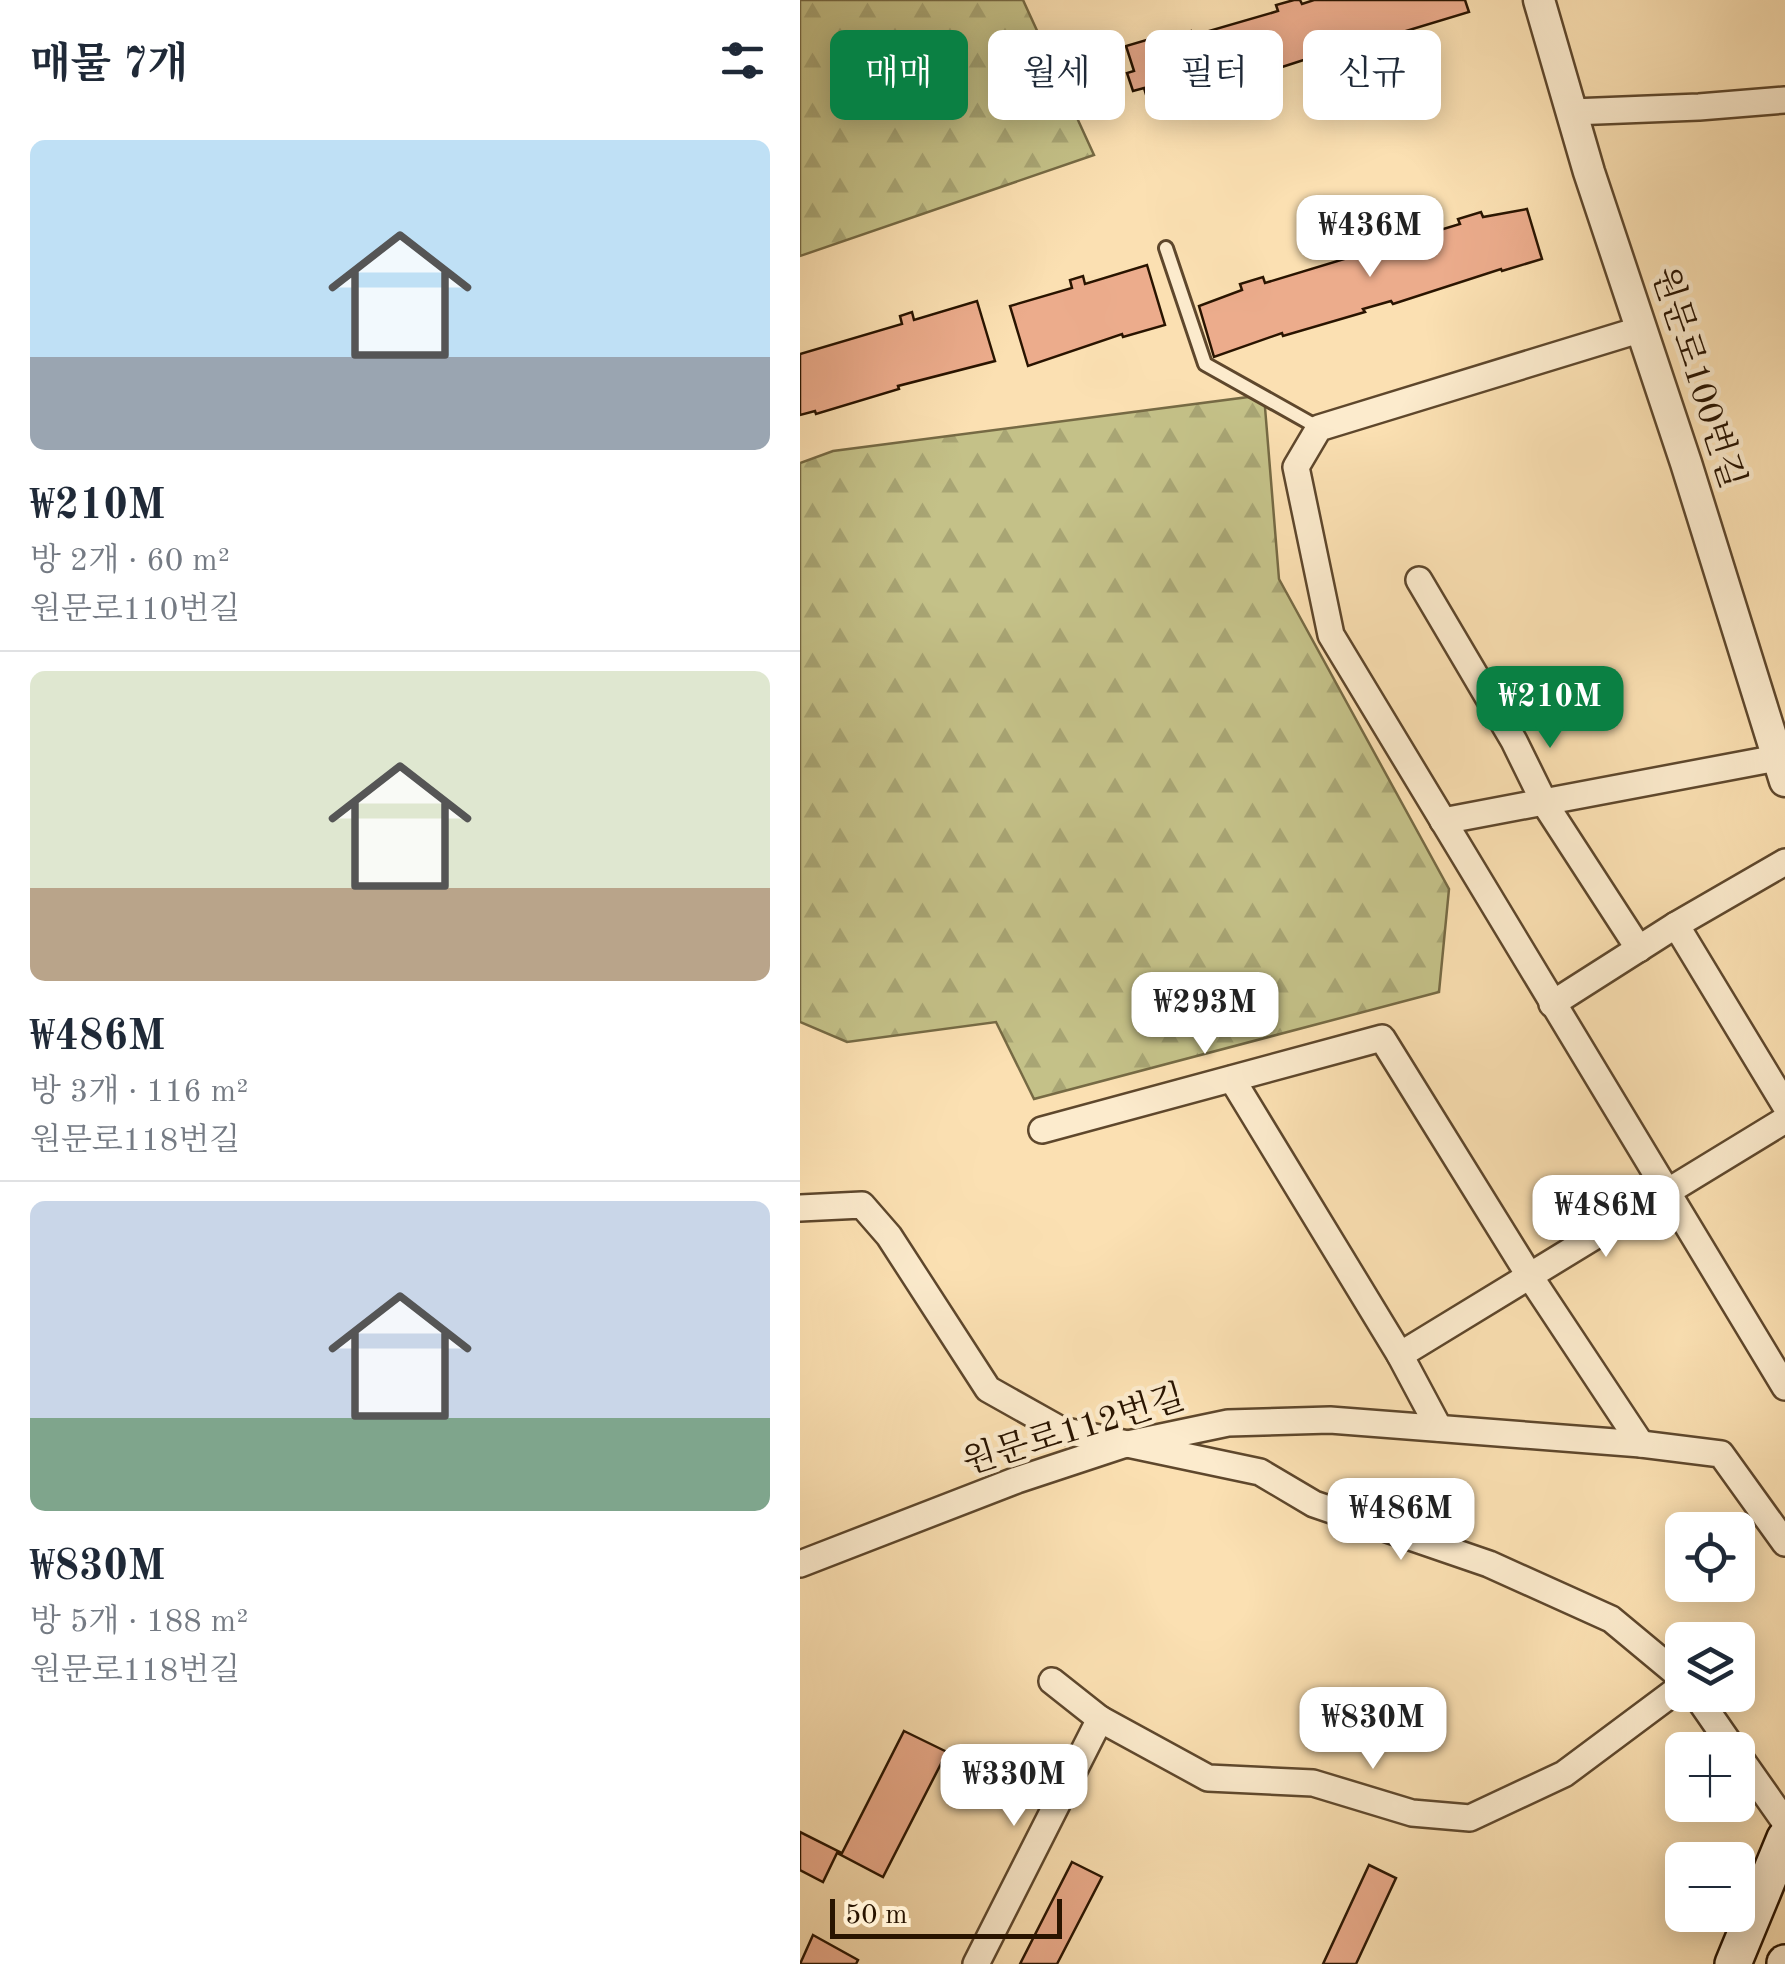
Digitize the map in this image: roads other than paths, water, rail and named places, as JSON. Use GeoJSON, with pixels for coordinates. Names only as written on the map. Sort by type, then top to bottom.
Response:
{"type":"FeatureCollection","features":[{"type":"Feature","properties":{"kind":"main road"},"geometry":{"type":"LineString","coordinates":[[1732,1964],[1785,1838]]}},
{"type":"Feature","properties":{"kind":"street","name":"원문로100번길"},"geometry":{"type":"LineString","coordinates":[[1539,0],[1781,770]]}},
{"type":"Feature","properties":{"kind":"street"},"geometry":{"type":"LineString","coordinates":[[1572,112],[1785,100]]}},
{"type":"Feature","properties":{"kind":"street"},"geometry":{"type":"LineString","coordinates":[[1642,329],[1318,428],[1296,467],[1330,635],[1785,1387]]}},
{"type":"Feature","properties":{"kind":"street"},"geometry":{"type":"LineString","coordinates":[[1419,580],[1514,741],[1545,804],[1639,948]]}},
{"type":"Feature","properties":{"kind":"street"},"geometry":{"type":"LineString","coordinates":[[1442,822],[1781,770]]}},
{"type":"Feature","properties":{"kind":"street"},"geometry":{"type":"LineString","coordinates":[[1552,1004],[1785,862]]}},
{"type":"Feature","properties":{"kind":"street"},"geometry":{"type":"LineString","coordinates":[[1676,925],[1785,1105]]}},
{"type":"Feature","properties":{"kind":"street"},"geometry":{"type":"LineString","coordinates":[[1042,1130],[1382,1038],[1529,1274],[1642,1444]]}},
{"type":"Feature","properties":{"kind":"street"},"geometry":{"type":"LineString","coordinates":[[1232,1078],[1440,1428]]}},
{"type":"Feature","properties":{"kind":"street"},"geometry":{"type":"LineString","coordinates":[[1400,1355],[1785,1120]]}},
{"type":"Feature","properties":{"kind":"street"},"geometry":{"type":"LineString","coordinates":[[800,1208],[862,1205],[889,1236],[988,1389],[1061,1430],[1260,1472],[1314,1504],[1489,1564],[1611,1619],[1665,1667]]}},
{"type":"Feature","properties":{"kind":"street","name":"원문로112번길"},"geometry":{"type":"LineString","coordinates":[[800,1564],[1017,1480],[1123,1445],[1228,1422],[1330,1420],[1642,1444],[1721,1454],[1785,1543]]}},
{"type":"Feature","properties":{"kind":"street"},"geometry":{"type":"LineString","coordinates":[[1052,1680],[1100,1719],[1208,1778],[1314,1783],[1412,1812],[1470,1818],[1564,1774],[1665,1695]]}},
{"type":"Feature","properties":{"kind":"street"},"geometry":{"type":"LineString","coordinates":[[976,1964],[1100,1719]]}},
{"type":"Feature","properties":{"kind":"street"},"geometry":{"type":"LineString","coordinates":[[1755,1779],[1785,1822]]}},
{"type":"Feature","properties":{"kind":"lane"},"geometry":{"type":"LineString","coordinates":[[1166,248],[1205,364],[1318,428]]}}]}
